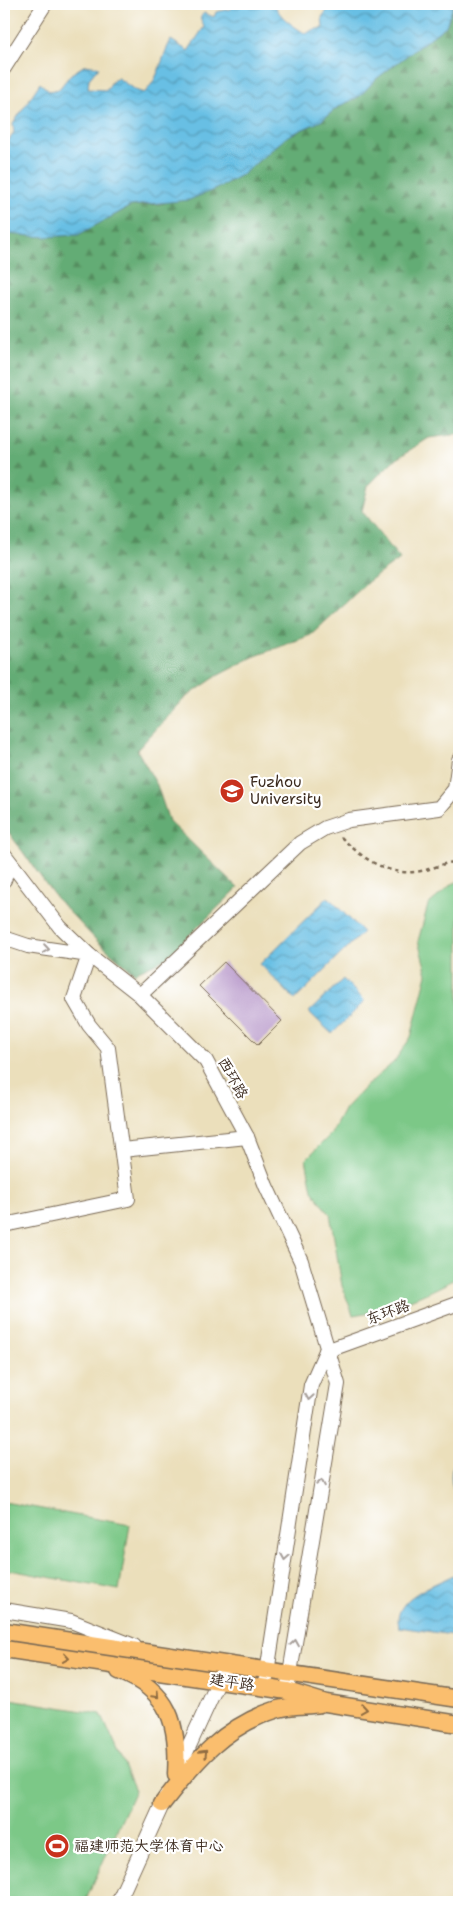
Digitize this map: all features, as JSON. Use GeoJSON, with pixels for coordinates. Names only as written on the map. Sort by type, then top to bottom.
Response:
{"type":"FeatureCollection","features":[{"type":"Feature","properties":{"kind":"main road","name":"建平路"},"geometry":{"type":"LineString","coordinates":[[4,1631],[290,1672],[459,1699]]}},
{"type":"Feature","properties":{"kind":"main road","name":"建平路"},"geometry":{"type":"LineString","coordinates":[[4,1649],[287,1691],[326,1703],[459,1724]]}},
{"type":"Feature","properties":{"kind":"main road"},"geometry":{"type":"LineString","coordinates":[[99,1663],[132,1676],[152,1690],[167,1706],[175,1726],[178,1748],[176,1775]]}},
{"type":"Feature","properties":{"kind":"main road"},"geometry":{"type":"LineString","coordinates":[[162,1804],[189,1769],[215,1742],[244,1724],[279,1709],[326,1703]]}},
{"type":"Feature","properties":{"kind":"street"},"geometry":{"type":"LineString","coordinates":[[4,68],[45,4]]}},
{"type":"Feature","properties":{"kind":"street"},"geometry":{"type":"LineString","coordinates":[[140,994],[300,843],[331,826],[349,820],[439,808],[455,789],[459,760]]}},
{"type":"Feature","properties":{"kind":"street"},"geometry":{"type":"LineString","coordinates":[[4,880],[7,859]]}},
{"type":"Feature","properties":{"kind":"street","name":"西环路"},"geometry":{"type":"LineString","coordinates":[[7,859],[60,927],[89,955],[140,994],[206,1061],[247,1137],[266,1186],[301,1261],[326,1352],[338,1384],[287,1691]]}},
{"type":"Feature","properties":{"kind":"street"},"geometry":{"type":"LineString","coordinates":[[4,938],[28,946],[89,955],[74,999],[89,1025],[108,1048],[128,1199],[4,1225]]}},
{"type":"Feature","properties":{"kind":"street"},"geometry":{"type":"LineString","coordinates":[[122,1150],[247,1137]]}},
{"type":"Feature","properties":{"kind":"street","name":"东环路"},"geometry":{"type":"LineString","coordinates":[[326,1352],[459,1303]]}},
{"type":"Feature","properties":{"kind":"street"},"geometry":{"type":"LineString","coordinates":[[265,1688],[311,1385],[326,1352]]}},
{"type":"Feature","properties":{"kind":"street"},"geometry":{"type":"LineString","coordinates":[[4,1610],[71,1622],[149,1652]]}},
{"type":"Feature","properties":{"kind":"street"},"geometry":{"type":"LineString","coordinates":[[118,1902],[227,1663]]}},
{"type":"Feature","properties":{"kind":"path"},"geometry":{"type":"LineString","coordinates":[[331,826],[376,866],[398,873],[420,871],[459,862]]}},
{"type":"Feature","properties":{"kind":"green space"},"geometry":{"type":"Polygon","coordinates":[[[454,4],[459,4],[459,434],[429,438],[393,461],[368,486],[362,511],[400,559],[369,581],[311,635],[253,657],[217,676],[185,698],[137,750],[157,785],[169,821],[238,888],[165,959],[134,973],[97,941],[56,898],[4,826],[4,234],[78,235],[131,206],[160,204],[216,189],[243,174],[288,136],[321,121],[338,107],[360,96],[376,79],[446,26],[454,4]]]}},
{"type":"Feature","properties":{"kind":"green space"},"geometry":{"type":"Polygon","coordinates":[[[459,881],[459,1277],[434,1290],[395,1306],[353,1315],[342,1286],[330,1214],[312,1190],[306,1159],[331,1134],[345,1108],[366,1086],[394,1062],[411,1037],[427,974],[418,941],[428,905],[452,884],[459,881]]]}},
{"type":"Feature","properties":{"kind":"green space"},"geometry":{"type":"Polygon","coordinates":[[[4,1502],[130,1525],[119,1590],[4,1569],[4,1502]]]}},
{"type":"Feature","properties":{"kind":"green space","name":"福建师范大学体育中心"},"geometry":{"type":"Polygon","coordinates":[[[4,1698],[101,1714],[135,1790],[85,1902],[4,1902],[4,1698]]]}},
{"type":"Feature","properties":{"kind":"water"},"geometry":{"type":"Polygon","coordinates":[[[234,4],[275,4],[283,17],[306,34],[312,30],[323,28],[322,17],[332,4],[454,4],[446,26],[376,79],[360,96],[338,107],[321,121],[288,136],[243,174],[216,189],[189,200],[131,206],[78,235],[45,237],[4,234],[4,147],[14,133],[13,124],[40,83],[49,91],[59,89],[71,74],[85,65],[99,67],[89,79],[88,89],[107,90],[112,81],[118,78],[135,90],[144,93],[153,82],[171,40],[188,51],[204,27],[200,17],[204,13],[214,17],[216,12],[230,9],[234,4]]]}},
{"type":"Feature","properties":{"kind":"water"},"geometry":{"type":"Polygon","coordinates":[[[328,897],[363,932],[295,1000],[260,964],[328,897]]]}},
{"type":"Feature","properties":{"kind":"water"},"geometry":{"type":"Polygon","coordinates":[[[343,979],[365,1001],[332,1034],[309,1012],[343,979]]]}},
{"type":"Feature","properties":{"kind":"water"},"geometry":{"type":"Polygon","coordinates":[[[459,1456],[459,1505],[452,1486],[451,1474],[459,1456]]]}},
{"type":"Feature","properties":{"kind":"water"},"geometry":{"type":"Polygon","coordinates":[[[459,1572],[459,1636],[399,1627],[398,1616],[402,1607],[409,1599],[418,1592],[459,1572]]]}},
{"type":"Feature","properties":{"kind":"building"},"geometry":{"type":"Polygon","coordinates":[[[224,962],[282,1021],[258,1045],[199,986],[224,962]]]}},
{"type":"Feature","properties":{"kind":"place","name":"Fuzhou University"},"geometry":{"type":"Point","coordinates":[232,791]}},
{"type":"Feature","properties":{"kind":"place","name":"福建师范大学体育中心"},"geometry":{"type":"Point","coordinates":[57,1846]}}]}
